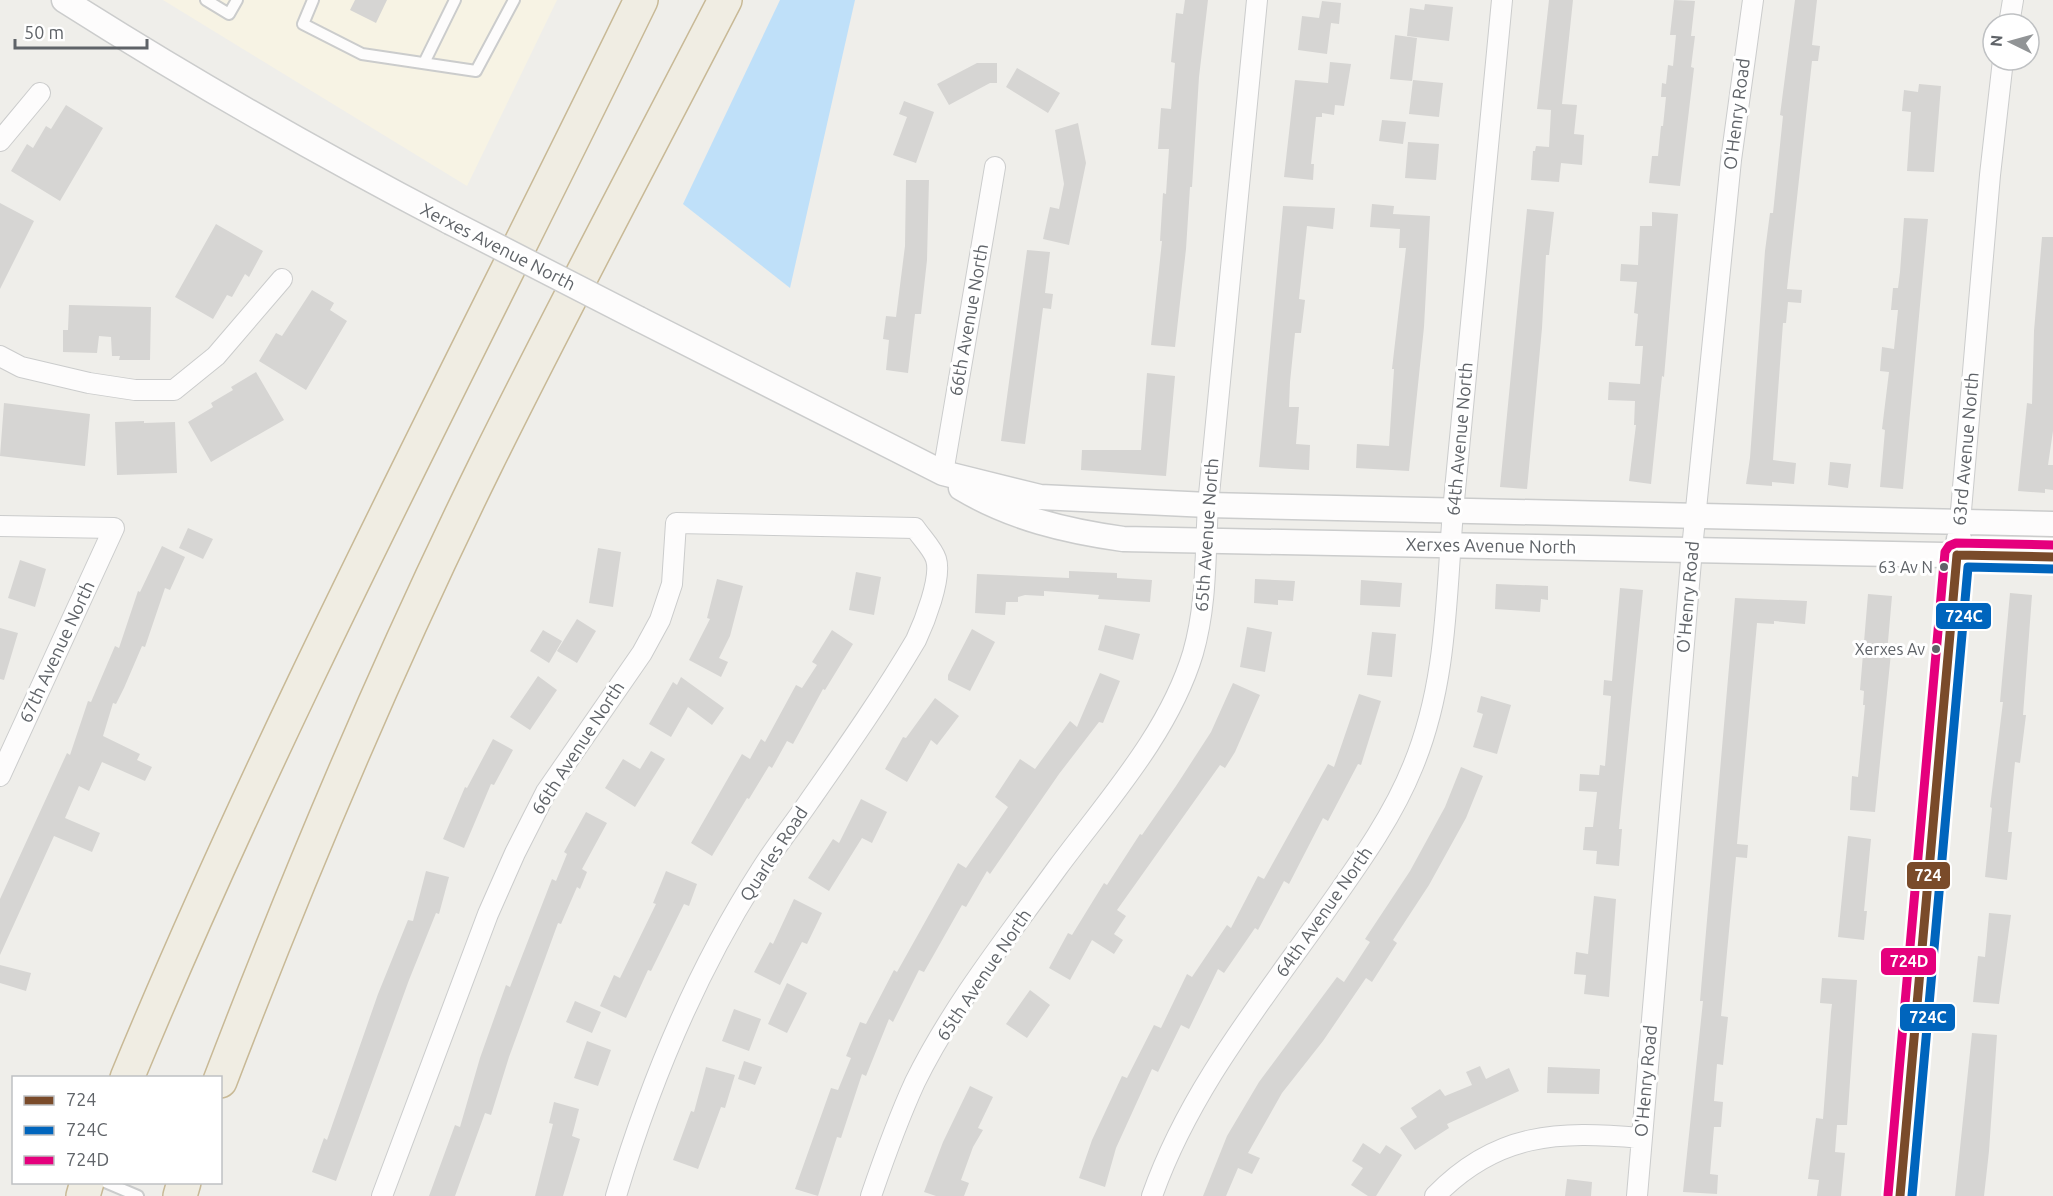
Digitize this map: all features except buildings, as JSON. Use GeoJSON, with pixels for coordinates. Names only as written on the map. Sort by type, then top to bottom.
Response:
{"type":"FeatureCollection","features":[{"type":"Feature","properties":{"kind":"highway"},"geometry":{"type":"LineString","coordinates":[[126,1076],[216,868],[280,734],[641,0]]}},
{"type":"Feature","properties":{"kind":"highway"},"geometry":{"type":"LineString","coordinates":[[222,1077],[300,878],[401,643],[486,464],[725,0]]}},
{"type":"Feature","properties":{"kind":"street","name":"Xerxes Avenue North"},"geometry":{"type":"LineString","coordinates":[[64,0],[252,116],[450,222],[944,473],[1040,497],[1208,505],[2053,524]]}},
{"type":"Feature","properties":{"kind":"street","name":"65th Avenue North"},"geometry":{"type":"LineString","coordinates":[[871,1196],[916,1082],[954,1014],[996,951],[1156,733],[1192,655],[1203,613],[1207,571],[1208,505],[1257,0]]}},
{"type":"Feature","properties":{"kind":"street","name":"64th Avenue North"},"geometry":{"type":"LineString","coordinates":[[1152,1196],[1164,1159],[1194,1101],[1353,873],[1385,823],[1413,766],[1434,704],[1442,659],[1453,511],[1502,0]]}},
{"type":"Feature","properties":{"kind":"street","name":"O'Henry Road"},"geometry":{"type":"LineString","coordinates":[[1637,1196],[1692,549],[1731,160],[1753,0]]}},
{"type":"Feature","properties":{"kind":"street","name":"63rd Avenue North"},"geometry":{"type":"LineString","coordinates":[[1900,1196],[1990,175],[2002,72]]}},
{"type":"Feature","properties":{"kind":"street"},"geometry":{"type":"LineString","coordinates":[[0,141],[40,93]]}},
{"type":"Feature","properties":{"kind":"street","name":"66th Avenue North"},"geometry":{"type":"LineString","coordinates":[[944,473],[995,167]]}},
{"type":"Feature","properties":{"kind":"street"},"geometry":{"type":"LineString","coordinates":[[0,356],[21,368],[89,383],[135,390],[174,390],[216,356],[282,279]]}},
{"type":"Feature","properties":{"kind":"street","name":"Xerxes Avenue North"},"geometry":{"type":"LineString","coordinates":[[944,473],[962,489],[983,500],[1048,525],[1123,539],[2053,557]]}},
{"type":"Feature","properties":{"kind":"street","name":"66th Avenue North"},"geometry":{"type":"LineString","coordinates":[[382,1196],[488,914],[515,853],[546,792],[642,653],[660,620],[672,584],[676,523],[915,528]]}},
{"type":"Feature","properties":{"kind":"street","name":"67th Avenue North"},"geometry":{"type":"LineString","coordinates":[[0,526],[114,528],[0,776]]}},
{"type":"Feature","properties":{"kind":"street","name":"Quarles Road"},"geometry":{"type":"LineString","coordinates":[[616,1196],[635,1131],[669,1042],[712,956],[761,869],[808,804],[916,640],[927,615],[934,588],[936,560],[915,528]]}},
{"type":"Feature","properties":{"kind":"street"},"geometry":{"type":"LineString","coordinates":[[1435,1196],[1454,1177],[1486,1156],[1522,1142],[1559,1134],[1641,1138]]}},
{"type":"Feature","properties":{"kind":"lane"},"geometry":{"type":"LineString","coordinates":[[206,0],[230,14],[237,0]]}},
{"type":"Feature","properties":{"kind":"lane"},"geometry":{"type":"LineString","coordinates":[[313,0],[303,24],[362,54],[476,71],[514,0]]}},
{"type":"Feature","properties":{"kind":"lane"},"geometry":{"type":"LineString","coordinates":[[424,63],[456,0]]}},
{"type":"Feature","properties":{"kind":"lane"},"geometry":{"type":"LineString","coordinates":[[110,1184],[138,1196]]}},
{"type":"Feature","properties":{"kind":"shaded area"},"geometry":{"type":"Polygon","coordinates":[[[163,0],[557,0],[467,186],[163,0]]]}},
{"type":"Feature","properties":{"kind":"water"},"geometry":{"type":"Polygon","coordinates":[[[780,0],[855,0],[790,288],[683,204],[780,0]]]}},
{"type":"Feature","properties":{"kind":"transit line","name":"724D"},"geometry":{"type":"LineString","coordinates":[[1888,1195],[1945,552],[1949,546],[1956,543],[2053,545]]}},
{"type":"Feature","properties":{"kind":"transit line","name":"724"},"geometry":{"type":"LineString","coordinates":[[1957,555],[2053,557]]}},
{"type":"Feature","properties":{"kind":"transit line","name":"724"},"geometry":{"type":"LineString","coordinates":[[1900,1196],[1957,555]]}},
{"type":"Feature","properties":{"kind":"transit line","name":"724C"},"geometry":{"type":"LineString","coordinates":[[1912,1196],[1968,567],[2053,569]]}},
{"type":"Feature","properties":{"kind":"place","name":"63 Av N"},"geometry":{"type":"Point","coordinates":[1944,567]}},
{"type":"Feature","properties":{"kind":"place","name":"Xerxes Av"},"geometry":{"type":"Point","coordinates":[1936,649]}}]}
